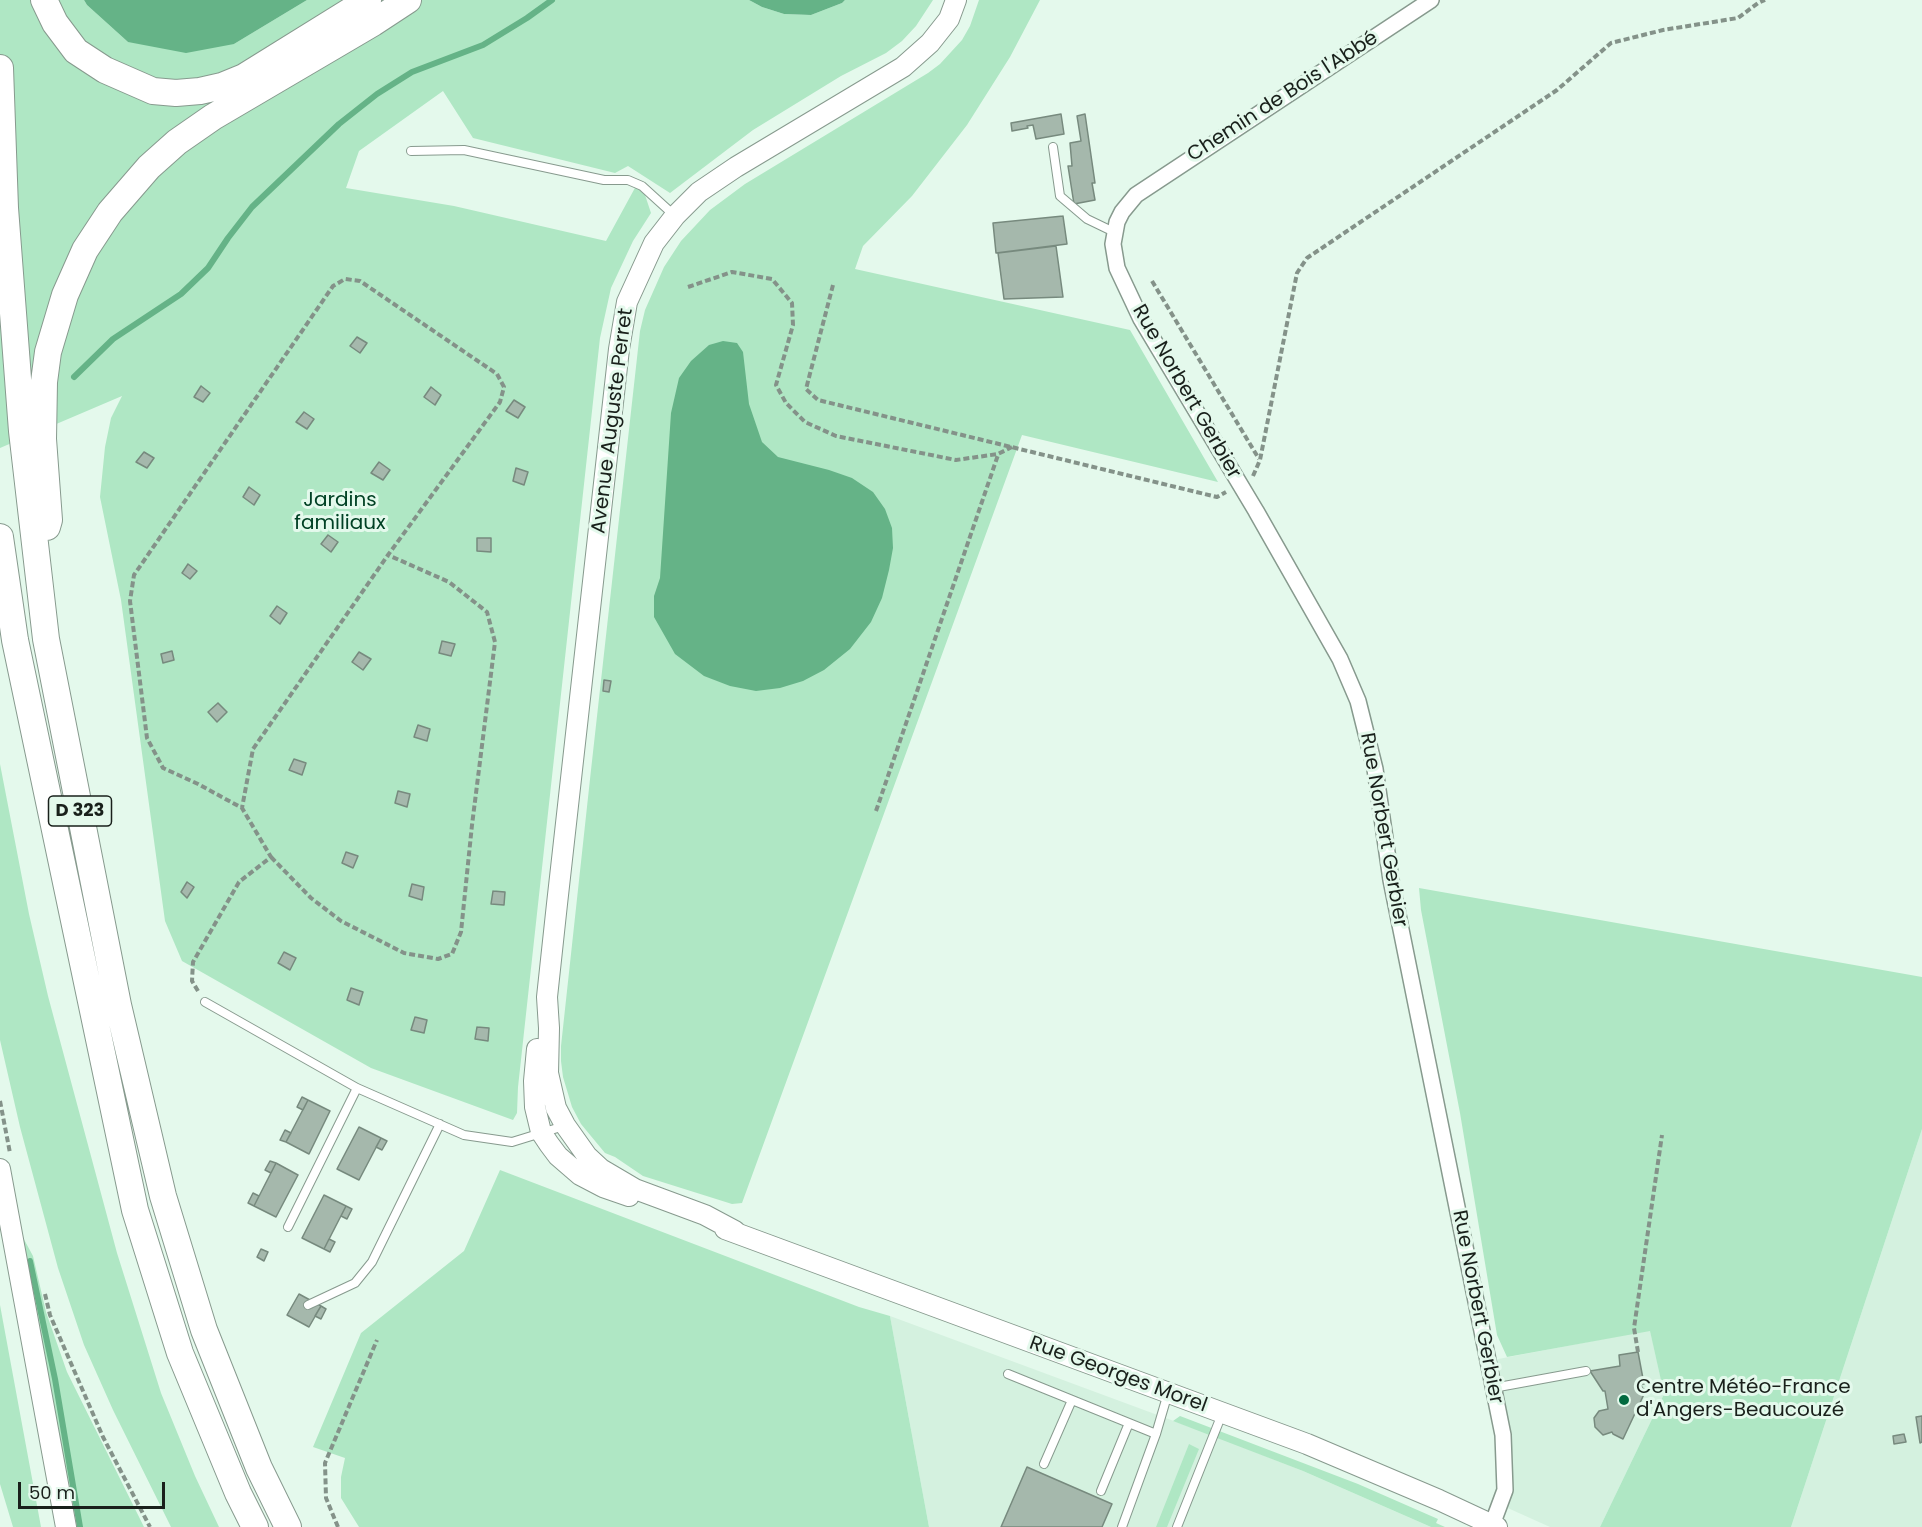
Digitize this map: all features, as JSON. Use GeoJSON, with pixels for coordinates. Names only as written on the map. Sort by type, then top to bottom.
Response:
{"type":"FeatureCollection","features":[{"type":"Feature","properties":{"kind":"highway"},"geometry":{"type":"LineString","coordinates":[[44,0],[55,23],[76,51],[105,70],[153,91],[176,93],[222,86],[243,77],[368,0]]}},
{"type":"Feature","properties":{"kind":"highway"},"geometry":{"type":"LineString","coordinates":[[38,574],[49,520],[43,439],[44,382],[48,352],[65,295],[86,250],[110,212],[149,167],[177,142],[213,117],[408,0]]}},
{"type":"Feature","properties":{"kind":"highway","name":"D 323"},"geometry":{"type":"LineString","coordinates":[[0,68],[5,208],[22,430],[46,639],[118,1005],[163,1196],[204,1330],[259,1468],[288,1527]]}},
{"type":"Feature","properties":{"kind":"highway","name":"D 323"},"geometry":{"type":"LineString","coordinates":[[0,537],[15,640],[135,1210],[180,1353],[238,1493],[255,1527]]}},
{"type":"Feature","properties":{"kind":"street","name":"Avenue Auguste Perret"},"geometry":{"type":"LineString","coordinates":[[565,1125],[556,1108],[548,1073],[547,997],[619,349],[627,302],[654,243],[675,216],[699,192],[903,67],[930,43],[949,19],[956,0]]}},
{"type":"Feature","properties":{"kind":"street","name":"Chemin de Bois l'Abbé"},"geometry":{"type":"LineString","coordinates":[[1136,195],[1431,0]]}},
{"type":"Feature","properties":{"kind":"street","name":"Rue Norbert Gerbier"},"geometry":{"type":"LineString","coordinates":[[1136,195],[1122,212],[1114,232],[1113,250],[1117,268],[1141,319],[1240,484],[1340,659],[1358,701],[1375,769],[1391,880],[1503,1436],[1505,1490],[1494,1526]]}},
{"type":"Feature","properties":{"kind":"street","name":"Avenue Auguste Perret"},"geometry":{"type":"LineString","coordinates":[[541,1132],[535,1107],[534,1081],[538,1027],[547,997]]}},
{"type":"Feature","properties":{"kind":"street","name":"Rue Georges Morel"},"geometry":{"type":"LineString","coordinates":[[565,1125],[587,1156],[618,1180],[635,1190],[705,1215],[735,1231]]}},
{"type":"Feature","properties":{"kind":"street","name":"Rue Georges Morel"},"geometry":{"type":"LineString","coordinates":[[541,1132],[558,1156],[591,1181],[702,1223],[735,1231],[1318,1449],[1494,1526]]}},
{"type":"Feature","properties":{"kind":"street"},"geometry":{"type":"LineString","coordinates":[[5,1163],[66,1527]]}},
{"type":"Feature","properties":{"kind":"lane"},"geometry":{"type":"LineString","coordinates":[[1053,147],[1060,196],[1087,219],[1114,232]]}},
{"type":"Feature","properties":{"kind":"lane"},"geometry":{"type":"LineString","coordinates":[[411,151],[464,150],[604,180],[628,180],[642,186],[675,216]]}},
{"type":"Feature","properties":{"kind":"lane"},"geometry":{"type":"LineString","coordinates":[[205,1002],[357,1088],[464,1135],[506,1142],[565,1125]]}},
{"type":"Feature","properties":{"kind":"lane"},"geometry":{"type":"LineString","coordinates":[[288,1227],[357,1088]]}},
{"type":"Feature","properties":{"kind":"lane"},"geometry":{"type":"LineString","coordinates":[[308,1305],[355,1283],[372,1262],[440,1124]]}},
{"type":"Feature","properties":{"kind":"lane"},"geometry":{"type":"LineString","coordinates":[[1493,1388],[1586,1371]]}},
{"type":"Feature","properties":{"kind":"lane"},"geometry":{"type":"LineString","coordinates":[[1008,1374],[1156,1434]]}},
{"type":"Feature","properties":{"kind":"lane"},"geometry":{"type":"LineString","coordinates":[[1122,1527],[1156,1434],[1168,1393]]}},
{"type":"Feature","properties":{"kind":"lane"},"geometry":{"type":"LineString","coordinates":[[1044,1464],[1072,1400]]}},
{"type":"Feature","properties":{"kind":"lane"},"geometry":{"type":"LineString","coordinates":[[1176,1527],[1222,1413]]}},
{"type":"Feature","properties":{"kind":"lane"},"geometry":{"type":"LineString","coordinates":[[1101,1491],[1129,1423]]}},
{"type":"Feature","properties":{"kind":"path"},"geometry":{"type":"LineString","coordinates":[[833,285],[806,388],[818,400],[1217,497],[1255,474],[1260,460],[1298,273],[1307,258],[1557,90],[1611,43],[1663,30],[1738,18],[1765,0]]}},
{"type":"Feature","properties":{"kind":"path"},"geometry":{"type":"LineString","coordinates":[[688,287],[732,272],[772,279],[792,303],[793,325],[776,385],[786,403],[805,422],[837,436],[956,460],[998,454],[1012,447]]}},
{"type":"Feature","properties":{"kind":"path"},"geometry":{"type":"LineString","coordinates":[[242,808],[253,749],[388,555],[500,402],[504,387],[497,374],[360,281],[345,279],[333,286],[135,575],[130,601],[147,738],[162,768],[242,808],[271,857],[311,898],[341,921],[404,953],[438,959],[452,954],[461,932],[495,642],[488,612],[449,582],[388,555]]}},
{"type":"Feature","properties":{"kind":"path"},"geometry":{"type":"LineString","coordinates":[[1152,281],[1260,460]]}},
{"type":"Feature","properties":{"kind":"path"},"geometry":{"type":"LineString","coordinates":[[876,811],[998,454]]}},
{"type":"Feature","properties":{"kind":"path"},"geometry":{"type":"LineString","coordinates":[[205,1002],[192,981],[193,962],[238,882],[271,857]]}},
{"type":"Feature","properties":{"kind":"path"},"geometry":{"type":"LineString","coordinates":[[0,1101],[5,1163]]}},
{"type":"Feature","properties":{"kind":"path"},"geometry":{"type":"LineString","coordinates":[[1638,1352],[1634,1328],[1662,1135]]}},
{"type":"Feature","properties":{"kind":"path"},"geometry":{"type":"LineString","coordinates":[[42,1285],[50,1316],[103,1437],[150,1527]]}},
{"type":"Feature","properties":{"kind":"path"},"geometry":{"type":"LineString","coordinates":[[338,1527],[326,1498],[325,1463],[377,1340]]}},
{"type":"Feature","properties":{"kind":"shaded area"},"geometry":{"type":"Polygon","coordinates":[[[84,0],[307,0],[234,44],[186,53],[128,42],[84,0]]]}},
{"type":"Feature","properties":{"kind":"shaded area"},"geometry":{"type":"Polygon","coordinates":[[[749,0],[845,0],[811,15],[784,14],[749,0]]]}},
{"type":"Feature","properties":{"kind":"shaded area"},"geometry":{"type":"Polygon","coordinates":[[[723,341],[737,343],[743,352],[749,404],[762,442],[778,457],[852,478],[873,492],[885,509],[892,528],[893,548],[889,570],[882,598],[871,622],[850,649],[824,670],[803,681],[780,688],[756,691],[730,686],[704,676],[675,654],[654,617],[654,596],[660,578],[671,413],[679,378],[691,361],[709,345],[723,341]]]}},
{"type":"Feature","properties":{"kind":"shaded area"},"geometry":{"type":"Polygon","coordinates":[[[1922,1129],[1922,1527],[1791,1527],[1922,1129]]]}},
{"type":"Feature","properties":{"kind":"shaded area"},"geometry":{"type":"Polygon","coordinates":[[[890,1316],[1217,1437],[1303,1471],[1431,1527],[929,1527],[890,1316]]]}},
{"type":"Feature","properties":{"kind":"shaded area"},"geometry":{"type":"Polygon","coordinates":[[[1650,1330],[1664,1394],[1600,1527],[1550,1527],[1501,1505],[1505,1490],[1488,1361],[1650,1330]]]}},
{"type":"Feature","properties":{"kind":"green space","name":"Jardins familiaux"},"geometry":{"type":"Polygon","coordinates":[[[0,0],[84,0],[128,42],[234,44],[307,0],[749,0],[784,14],[811,15],[845,0],[933,0],[916,26],[886,53],[841,76],[753,130],[670,193],[628,166],[615,173],[473,138],[443,91],[359,151],[346,188],[454,206],[606,241],[636,186],[645,195],[651,213],[633,241],[611,288],[600,338],[517,1113],[513,1120],[371,1068],[182,961],[165,921],[121,600],[100,497],[105,447],[111,418],[122,396],[0,448],[0,0]]]}},
{"type":"Feature","properties":{"kind":"green space"},"geometry":{"type":"Polygon","coordinates":[[[979,0],[1040,0],[1010,57],[967,125],[912,196],[863,246],[855,269],[1130,330],[1218,482],[1022,435],[742,1203],[732,1204],[643,1176],[605,1153],[581,1124],[572,1107],[561,1061],[640,331],[645,310],[664,267],[681,241],[710,210],[745,184],[940,64],[962,40],[970,26],[979,0]]]}},
{"type":"Feature","properties":{"kind":"green space"},"geometry":{"type":"Polygon","coordinates":[[[0,764],[29,914],[48,996],[117,1253],[161,1393],[219,1527],[171,1527],[113,1410],[84,1345],[58,1268],[20,1127],[0,1040],[0,764]]]}},
{"type":"Feature","properties":{"kind":"green space"},"geometry":{"type":"Polygon","coordinates":[[[1419,888],[1922,977],[1922,1129],[1791,1527],[1600,1527],[1664,1394],[1650,1331],[1507,1357],[1497,1335],[1460,1113],[1421,910],[1419,888]]]}},
{"type":"Feature","properties":{"kind":"green space"},"geometry":{"type":"Polygon","coordinates":[[[500,1170],[859,1307],[890,1316],[929,1527],[359,1527],[341,1498],[341,1477],[345,1458],[313,1447],[361,1333],[464,1251],[500,1170]]]}},
{"type":"Feature","properties":{"kind":"green space"},"geometry":{"type":"Polygon","coordinates":[[[20,1232],[33,1256],[46,1312],[67,1372],[144,1527],[73,1527],[20,1232]]]}},
{"type":"Feature","properties":{"kind":"green space"},"geometry":{"type":"Polygon","coordinates":[[[0,1305],[41,1527],[13,1527],[0,1484],[0,1305]]]}},
{"type":"Feature","properties":{"kind":"green space"},"geometry":{"type":"Polygon","coordinates":[[[1180,1416],[1358,1484],[1438,1519],[1436,1523],[1445,1527],[1431,1527],[1303,1471],[1173,1421],[1180,1416]]]}},
{"type":"Feature","properties":{"kind":"green space"},"geometry":{"type":"Polygon","coordinates":[[[1189,1444],[1199,1449],[1167,1527],[1156,1527],[1189,1444]]]}},
{"type":"Feature","properties":{"kind":"building"},"geometry":{"type":"Polygon","coordinates":[[[1061,114],[1064,134],[1036,139],[1033,125],[1012,131],[1011,123],[1061,114]]]}},
{"type":"Feature","properties":{"kind":"building"},"geometry":{"type":"Polygon","coordinates":[[[1085,114],[1095,183],[1092,183],[1095,200],[1074,204],[1068,166],[1072,166],[1070,143],[1081,141],[1077,116],[1085,114]]]}},
{"type":"Feature","properties":{"kind":"building"},"geometry":{"type":"Polygon","coordinates":[[[1063,216],[1067,244],[996,253],[993,223],[1063,216]]]}},
{"type":"Feature","properties":{"kind":"building"},"geometry":{"type":"Polygon","coordinates":[[[1056,246],[1063,297],[1004,299],[998,253],[1056,246]]]}},
{"type":"Feature","properties":{"kind":"building"},"geometry":{"type":"Polygon","coordinates":[[[357,337],[367,343],[360,353],[350,346],[357,337]]]}},
{"type":"Feature","properties":{"kind":"building"},"geometry":{"type":"Polygon","coordinates":[[[201,386],[210,393],[203,402],[194,397],[201,386]]]}},
{"type":"Feature","properties":{"kind":"building"},"geometry":{"type":"Polygon","coordinates":[[[431,387],[441,395],[435,405],[424,397],[431,387]]]}},
{"type":"Feature","properties":{"kind":"building"},"geometry":{"type":"Polygon","coordinates":[[[514,400],[525,407],[518,418],[506,411],[514,400]]]}},
{"type":"Feature","properties":{"kind":"building"},"geometry":{"type":"Polygon","coordinates":[[[304,412],[314,419],[307,429],[296,422],[304,412]]]}},
{"type":"Feature","properties":{"kind":"building"},"geometry":{"type":"Polygon","coordinates":[[[144,452],[154,458],[147,468],[136,462],[144,452]]]}},
{"type":"Feature","properties":{"kind":"building"},"geometry":{"type":"Polygon","coordinates":[[[379,462],[390,470],[383,480],[371,473],[379,462]]]}},
{"type":"Feature","properties":{"kind":"building"},"geometry":{"type":"Polygon","coordinates":[[[516,468],[528,472],[524,485],[513,481],[516,468]]]}},
{"type":"Feature","properties":{"kind":"building"},"geometry":{"type":"Polygon","coordinates":[[[249,487],[260,495],[254,505],[243,497],[249,487]]]}},
{"type":"Feature","properties":{"kind":"building"},"geometry":{"type":"Polygon","coordinates":[[[328,535],[338,542],[331,552],[321,544],[328,535]]]}},
{"type":"Feature","properties":{"kind":"building"},"geometry":{"type":"Polygon","coordinates":[[[477,538],[491,538],[491,552],[477,551],[477,538]]]}},
{"type":"Feature","properties":{"kind":"building"},"geometry":{"type":"Polygon","coordinates":[[[188,564],[197,571],[190,579],[182,573],[188,564]]]}},
{"type":"Feature","properties":{"kind":"building"},"geometry":{"type":"Polygon","coordinates":[[[277,606],[287,613],[280,624],[270,616],[277,606]]]}},
{"type":"Feature","properties":{"kind":"building"},"geometry":{"type":"Polygon","coordinates":[[[442,641],[455,644],[451,656],[439,653],[442,641]]]}},
{"type":"Feature","properties":{"kind":"building"},"geometry":{"type":"Polygon","coordinates":[[[172,651],[174,660],[163,663],[161,654],[172,651]]]}},
{"type":"Feature","properties":{"kind":"building"},"geometry":{"type":"Polygon","coordinates":[[[359,652],[371,659],[363,670],[352,662],[359,652]]]}},
{"type":"Feature","properties":{"kind":"building"},"geometry":{"type":"Polygon","coordinates":[[[604,680],[611,681],[609,692],[603,691],[604,680]]]}},
{"type":"Feature","properties":{"kind":"building"},"geometry":{"type":"Polygon","coordinates":[[[218,703],[227,712],[217,722],[208,712],[218,703]]]}},
{"type":"Feature","properties":{"kind":"building"},"geometry":{"type":"Polygon","coordinates":[[[418,725],[430,729],[427,741],[414,737],[418,725]]]}},
{"type":"Feature","properties":{"kind":"building"},"geometry":{"type":"Polygon","coordinates":[[[294,759],[306,763],[302,775],[289,770],[294,759]]]}},
{"type":"Feature","properties":{"kind":"building"},"geometry":{"type":"Polygon","coordinates":[[[398,791],[410,794],[407,807],[395,803],[398,791]]]}},
{"type":"Feature","properties":{"kind":"building"},"geometry":{"type":"Polygon","coordinates":[[[346,852],[358,856],[353,868],[342,863],[346,852]]]}},
{"type":"Feature","properties":{"kind":"building"},"geometry":{"type":"Polygon","coordinates":[[[187,882],[194,887],[187,898],[181,892],[187,882]]]}},
{"type":"Feature","properties":{"kind":"building"},"geometry":{"type":"Polygon","coordinates":[[[412,884],[424,887],[422,900],[409,896],[412,884]]]}},
{"type":"Feature","properties":{"kind":"building"},"geometry":{"type":"Polygon","coordinates":[[[493,891],[505,892],[504,905],[491,904],[493,891]]]}},
{"type":"Feature","properties":{"kind":"building"},"geometry":{"type":"Polygon","coordinates":[[[284,952],[296,958],[290,970],[278,963],[284,952]]]}},
{"type":"Feature","properties":{"kind":"building"},"geometry":{"type":"Polygon","coordinates":[[[351,988],[363,992],[359,1005],[347,1000],[351,988]]]}},
{"type":"Feature","properties":{"kind":"building"},"geometry":{"type":"Polygon","coordinates":[[[415,1017],[427,1020],[424,1033],[411,1030],[415,1017]]]}},
{"type":"Feature","properties":{"kind":"building"},"geometry":{"type":"Polygon","coordinates":[[[477,1027],[489,1028],[488,1041],[475,1039],[477,1027]]]}},
{"type":"Feature","properties":{"kind":"building"},"geometry":{"type":"Polygon","coordinates":[[[302,1097],[308,1100],[303,1110],[297,1107],[302,1097]]]}},
{"type":"Feature","properties":{"kind":"building"},"geometry":{"type":"Polygon","coordinates":[[[308,1100],[330,1111],[309,1154],[286,1142],[308,1100]]]}},
{"type":"Feature","properties":{"kind":"building"},"geometry":{"type":"Polygon","coordinates":[[[359,1127],[381,1138],[359,1180],[337,1169],[359,1127]]]}},
{"type":"Feature","properties":{"kind":"building"},"geometry":{"type":"Polygon","coordinates":[[[285,1130],[291,1133],[286,1142],[280,1140],[285,1130]]]}},
{"type":"Feature","properties":{"kind":"building"},"geometry":{"type":"Polygon","coordinates":[[[381,1138],[387,1141],[382,1150],[376,1147],[381,1138]]]}},
{"type":"Feature","properties":{"kind":"building"},"geometry":{"type":"Polygon","coordinates":[[[270,1161],[276,1163],[271,1173],[265,1170],[270,1161]]]}},
{"type":"Feature","properties":{"kind":"building"},"geometry":{"type":"Polygon","coordinates":[[[276,1163],[298,1175],[276,1217],[254,1206],[276,1163]]]}},
{"type":"Feature","properties":{"kind":"building"},"geometry":{"type":"Polygon","coordinates":[[[253,1193],[259,1196],[254,1206],[248,1203],[253,1193]]]}},
{"type":"Feature","properties":{"kind":"building"},"geometry":{"type":"Polygon","coordinates":[[[324,1195],[346,1206],[324,1249],[302,1238],[324,1195]]]}},
{"type":"Feature","properties":{"kind":"building"},"geometry":{"type":"Polygon","coordinates":[[[346,1206],[352,1209],[347,1219],[341,1216],[346,1206]]]}},
{"type":"Feature","properties":{"kind":"building"},"geometry":{"type":"Polygon","coordinates":[[[329,1239],[335,1242],[330,1252],[324,1249],[329,1239]]]}},
{"type":"Feature","properties":{"kind":"building"},"geometry":{"type":"Polygon","coordinates":[[[261,1249],[268,1252],[264,1261],[257,1257],[261,1249]]]}},
{"type":"Feature","properties":{"kind":"building"},"geometry":{"type":"Polygon","coordinates":[[[299,1294],[321,1306],[309,1327],[287,1315],[299,1294]]]}},
{"type":"Feature","properties":{"kind":"building"},"geometry":{"type":"Polygon","coordinates":[[[321,1306],[326,1309],[321,1319],[315,1316],[321,1306]]]}},
{"type":"Feature","properties":{"kind":"building","name":"Centre Météo-France d'Angers-Beaucouzé"},"geometry":{"type":"Polygon","coordinates":[[[1638,1352],[1644,1384],[1641,1384],[1646,1390],[1623,1439],[1612,1432],[1603,1435],[1595,1427],[1594,1418],[1599,1411],[1608,1409],[1605,1391],[1590,1371],[1620,1366],[1619,1355],[1638,1352]]]}},
{"type":"Feature","properties":{"kind":"building"},"geometry":{"type":"Polygon","coordinates":[[[1922,1416],[1922,1442],[1920,1443],[1916,1417],[1922,1416]]]}},
{"type":"Feature","properties":{"kind":"building"},"geometry":{"type":"Polygon","coordinates":[[[1904,1434],[1906,1442],[1894,1444],[1893,1436],[1904,1434]]]}},
{"type":"Feature","properties":{"kind":"building"},"geometry":{"type":"Polygon","coordinates":[[[1027,1467],[1112,1504],[1102,1527],[1001,1527],[1027,1467]]]}},
{"type":"Feature","properties":{"kind":"waterway"},"geometry":{"type":"LineString","coordinates":[[74,377],[113,339],[181,294],[208,268],[252,207],[339,124],[377,94],[412,72],[483,45],[552,0]]}},
{"type":"Feature","properties":{"kind":"waterway"},"geometry":{"type":"LineString","coordinates":[[30,1261],[55,1379],[80,1527]]}},
{"type":"Feature","properties":{"kind":"place","name":"Centre Météo-France d'Angers-Beaucouzé"},"geometry":{"type":"Point","coordinates":[1624,1400]}}]}
